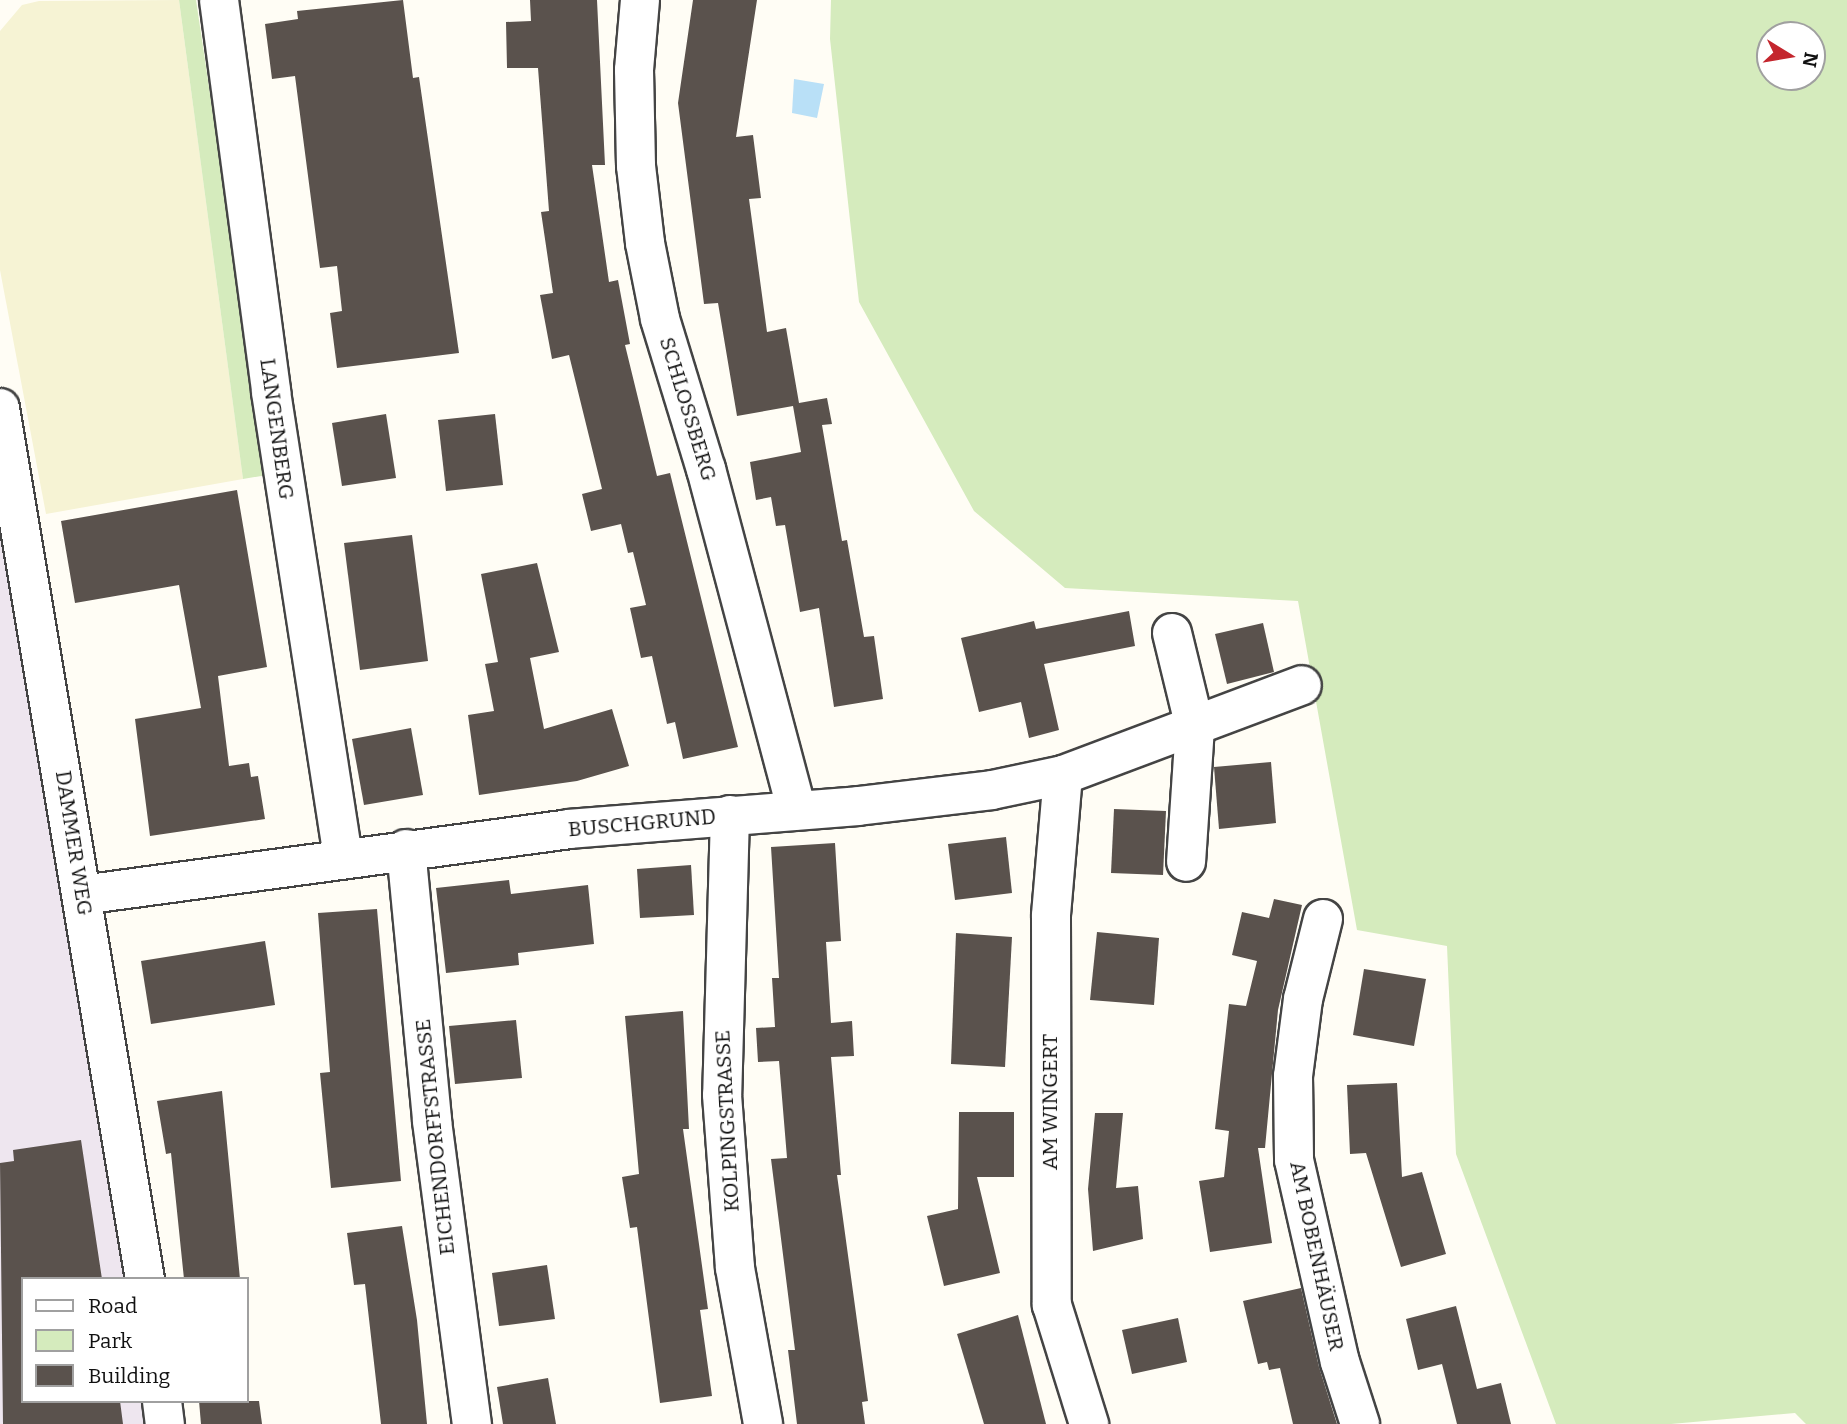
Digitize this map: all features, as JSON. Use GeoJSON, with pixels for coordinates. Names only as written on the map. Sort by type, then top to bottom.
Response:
{"type":"FeatureCollection","features":[{"type":"Feature","properties":{"kind":"street","name":"LANGENBERG"},"geometry":{"type":"LineString","coordinates":[[219,0],[271,392],[343,858]]}},
{"type":"Feature","properties":{"kind":"street","name":"SCHLOSSBERG"},"geometry":{"type":"LineString","coordinates":[[640,0],[634,70],[635,152],[645,243],[660,319],[706,469],[797,810]]}},
{"type":"Feature","properties":{"kind":"street","name":"DAMMER WEG"},"geometry":{"type":"LineString","coordinates":[[0,408],[145,1277]]}},
{"type":"Feature","properties":{"kind":"street"},"geometry":{"type":"LineString","coordinates":[[1172,632],[1195,727],[1186,862]]}},
{"type":"Feature","properties":{"kind":"street","name":"BUSCHGRUND"},"geometry":{"type":"LineString","coordinates":[[82,895],[406,849],[730,815],[922,800],[1063,775],[1302,685]]}},
{"type":"Feature","properties":{"kind":"street","name":"AM WINGERT"},"geometry":{"type":"LineString","coordinates":[[1063,775],[1051,916],[1052,1305],[1089,1424]]}},
{"type":"Feature","properties":{"kind":"street","name":"KOLPINGSTRASSE"},"geometry":{"type":"LineString","coordinates":[[730,815],[722,1095],[735,1268],[763,1424]]}},
{"type":"Feature","properties":{"kind":"street","name":"EICHENDORFFSTRASSE"},"geometry":{"type":"LineString","coordinates":[[406,849],[435,1147],[472,1424]]}},
{"type":"Feature","properties":{"kind":"street","name":"AM BOBENHÄUSER"},"geometry":{"type":"LineString","coordinates":[[1323,919],[1303,999],[1293,1076],[1294,1160],[1340,1362],[1360,1424]]}},
{"type":"Feature","properties":{"kind":"street"},"geometry":{"type":"LineString","coordinates":[[162,1403],[165,1424]]}},
{"type":"Feature","properties":{"kind":"shaded area"},"geometry":{"type":"Polygon","coordinates":[[[179,0],[243,479],[46,514],[0,270],[0,31],[22,5],[39,1],[179,0]]]}},
{"type":"Feature","properties":{"kind":"shaded area"},"geometry":{"type":"Polygon","coordinates":[[[0,435],[137,1277],[21,1277],[21,1403],[156,1403],[160,1424],[0,1424],[0,435]]]}},
{"type":"Feature","properties":{"kind":"green space"},"geometry":{"type":"Polygon","coordinates":[[[179,0],[196,0],[267,475],[243,479],[179,0]]]}},
{"type":"Feature","properties":{"kind":"green space"},"geometry":{"type":"Polygon","coordinates":[[[831,0],[1847,0],[1847,1424],[1806,1424],[1795,1413],[1671,1424],[1556,1424],[1456,1154],[1447,946],[1357,930],[1298,601],[1065,588],[974,511],[859,302],[830,39],[831,0]]]}},
{"type":"Feature","properties":{"kind":"water"},"geometry":{"type":"Polygon","coordinates":[[[794,79],[824,84],[817,118],[792,113],[794,79]]]}},
{"type":"Feature","properties":{"kind":"building"},"geometry":{"type":"Polygon","coordinates":[[[403,0],[413,78],[419,77],[459,353],[337,368],[330,313],[342,311],[337,266],[320,268],[295,76],[272,79],[265,24],[298,19],[297,11],[403,0]]]}},
{"type":"Feature","properties":{"kind":"building"},"geometry":{"type":"Polygon","coordinates":[[[530,0],[597,0],[605,165],[592,165],[609,282],[618,280],[630,344],[625,345],[657,476],[670,473],[738,747],[683,759],[675,722],[667,724],[652,656],[641,658],[630,608],[646,605],[633,552],[628,553],[621,524],[591,531],[582,494],[602,489],[569,355],[552,359],[540,295],[553,293],[541,212],[549,211],[538,68],[507,68],[506,22],[531,21],[530,0]]]}},
{"type":"Feature","properties":{"kind":"building"},"geometry":{"type":"Polygon","coordinates":[[[693,0],[757,0],[736,137],[753,135],[761,198],[749,199],[767,332],[786,328],[799,403],[827,398],[832,424],[822,425],[842,541],[847,540],[864,637],[874,636],[883,699],[834,707],[819,608],[800,612],[785,525],[776,526],[771,497],[756,500],[750,462],[801,452],[793,406],[737,416],[718,303],[704,304],[678,103],[693,0]]]}},
{"type":"Feature","properties":{"kind":"building"},"geometry":{"type":"Polygon","coordinates":[[[386,414],[396,478],[342,486],[332,423],[386,414]]]}},
{"type":"Feature","properties":{"kind":"building"},"geometry":{"type":"Polygon","coordinates":[[[495,414],[503,485],[446,491],[438,420],[495,414]]]}},
{"type":"Feature","properties":{"kind":"building"},"geometry":{"type":"Polygon","coordinates":[[[237,490],[267,667],[218,676],[229,766],[249,763],[251,777],[258,776],[265,819],[150,836],[135,719],[201,708],[179,585],[75,603],[61,521],[237,490]]]}},
{"type":"Feature","properties":{"kind":"building"},"geometry":{"type":"Polygon","coordinates":[[[412,535],[428,661],[360,670],[344,543],[412,535]]]}},
{"type":"Feature","properties":{"kind":"building"},"geometry":{"type":"Polygon","coordinates":[[[537,563],[559,652],[530,658],[544,729],[612,709],[629,766],[577,781],[479,795],[468,715],[494,711],[485,664],[498,662],[481,574],[537,563]]]}},
{"type":"Feature","properties":{"kind":"building"},"geometry":{"type":"Polygon","coordinates":[[[1129,611],[1135,646],[1044,664],[1059,730],[1029,738],[1021,702],[979,712],[961,638],[1034,621],[1036,629],[1129,611]]]}},
{"type":"Feature","properties":{"kind":"building"},"geometry":{"type":"Polygon","coordinates":[[[1263,623],[1274,672],[1227,684],[1215,634],[1263,623]]]}},
{"type":"Feature","properties":{"kind":"building"},"geometry":{"type":"Polygon","coordinates":[[[411,728],[423,795],[364,805],[352,739],[411,728]]]}},
{"type":"Feature","properties":{"kind":"building"},"geometry":{"type":"Polygon","coordinates":[[[1271,762],[1276,823],[1219,829],[1214,767],[1271,762]]]}},
{"type":"Feature","properties":{"kind":"building"},"geometry":{"type":"Polygon","coordinates":[[[1114,809],[1166,811],[1163,875],[1111,873],[1114,809]]]}},
{"type":"Feature","properties":{"kind":"building"},"geometry":{"type":"Polygon","coordinates":[[[1006,837],[1012,893],[955,900],[948,844],[1006,837]]]}},
{"type":"Feature","properties":{"kind":"building"},"geometry":{"type":"Polygon","coordinates":[[[835,843],[841,941],[826,942],[831,1023],[852,1021],[854,1056],[831,1057],[841,1175],[837,1175],[868,1401],[862,1402],[865,1424],[797,1424],[788,1350],[795,1350],[771,1159],[787,1158],[779,1061],[758,1062],[756,1028],[775,1027],[772,978],[779,978],[771,847],[835,843]]]}},
{"type":"Feature","properties":{"kind":"building"},"geometry":{"type":"Polygon","coordinates":[[[691,865],[694,915],[640,918],[637,869],[691,865]]]}},
{"type":"Feature","properties":{"kind":"building"},"geometry":{"type":"Polygon","coordinates":[[[509,880],[511,894],[588,885],[594,944],[518,953],[519,965],[446,973],[436,888],[509,880]]]}},
{"type":"Feature","properties":{"kind":"building"},"geometry":{"type":"Polygon","coordinates":[[[1274,899],[1302,905],[1278,1010],[1265,1148],[1258,1148],[1272,1243],[1210,1252],[1199,1181],[1224,1177],[1229,1131],[1215,1129],[1229,1004],[1246,1006],[1257,961],[1232,955],[1242,912],[1269,918],[1274,899]]]}},
{"type":"Feature","properties":{"kind":"building"},"geometry":{"type":"Polygon","coordinates":[[[377,909],[401,1181],[331,1188],[320,1073],[330,1072],[318,913],[377,909]]]}},
{"type":"Feature","properties":{"kind":"building"},"geometry":{"type":"Polygon","coordinates":[[[1097,932],[1159,938],[1154,1005],[1090,1000],[1097,932]]]}},
{"type":"Feature","properties":{"kind":"building"},"geometry":{"type":"Polygon","coordinates":[[[956,933],[1012,937],[1005,1067],[951,1064],[956,933]]]}},
{"type":"Feature","properties":{"kind":"building"},"geometry":{"type":"Polygon","coordinates":[[[265,941],[275,1005],[151,1024],[141,961],[265,941]]]}},
{"type":"Feature","properties":{"kind":"building"},"geometry":{"type":"Polygon","coordinates":[[[1364,969],[1426,979],[1414,1046],[1353,1035],[1364,969]]]}},
{"type":"Feature","properties":{"kind":"building"},"geometry":{"type":"Polygon","coordinates":[[[683,1011],[689,1129],[683,1129],[708,1309],[700,1310],[712,1396],[660,1403],[637,1227],[630,1228],[622,1177],[639,1174],[625,1016],[683,1011]]]}},
{"type":"Feature","properties":{"kind":"building"},"geometry":{"type":"Polygon","coordinates":[[[516,1020],[522,1078],[455,1084],[449,1026],[516,1020]]]}},
{"type":"Feature","properties":{"kind":"building"},"geometry":{"type":"Polygon","coordinates":[[[1397,1083],[1402,1177],[1422,1172],[1446,1254],[1401,1267],[1366,1153],[1350,1154],[1347,1085],[1397,1083]]]}},
{"type":"Feature","properties":{"kind":"building"},"geometry":{"type":"Polygon","coordinates":[[[222,1091],[240,1277],[184,1277],[171,1153],[166,1154],[157,1101],[222,1091]]]}},
{"type":"Feature","properties":{"kind":"building"},"geometry":{"type":"Polygon","coordinates":[[[959,1112],[1014,1112],[1014,1177],[977,1177],[1000,1273],[944,1286],[927,1216],[958,1209],[959,1112]]]}},
{"type":"Feature","properties":{"kind":"building"},"geometry":{"type":"Polygon","coordinates":[[[1095,1113],[1123,1113],[1116,1188],[1138,1186],[1143,1239],[1093,1251],[1088,1189],[1095,1113]]]}},
{"type":"Feature","properties":{"kind":"building"},"geometry":{"type":"Polygon","coordinates":[[[81,1140],[102,1277],[21,1277],[21,1403],[120,1403],[123,1424],[3,1424],[0,1163],[14,1161],[13,1150],[81,1140]]]}},
{"type":"Feature","properties":{"kind":"building"},"geometry":{"type":"Polygon","coordinates":[[[402,1226],[417,1320],[427,1424],[381,1424],[365,1284],[354,1285],[347,1233],[402,1226]]]}},
{"type":"Feature","properties":{"kind":"building"},"geometry":{"type":"Polygon","coordinates":[[[547,1265],[555,1319],[499,1326],[492,1273],[547,1265]]]}},
{"type":"Feature","properties":{"kind":"building"},"geometry":{"type":"Polygon","coordinates":[[[1301,1288],[1319,1367],[1337,1424],[1293,1424],[1280,1368],[1269,1370],[1267,1362],[1258,1364],[1243,1301],[1301,1288]]]}},
{"type":"Feature","properties":{"kind":"building"},"geometry":{"type":"Polygon","coordinates":[[[1456,1306],[1477,1389],[1501,1383],[1511,1424],[1457,1424],[1442,1364],[1418,1370],[1406,1319],[1456,1306]]]}},
{"type":"Feature","properties":{"kind":"building"},"geometry":{"type":"Polygon","coordinates":[[[1018,1315],[1046,1424],[984,1424],[957,1334],[1018,1315]]]}},
{"type":"Feature","properties":{"kind":"building"},"geometry":{"type":"Polygon","coordinates":[[[1178,1318],[1187,1362],[1132,1374],[1122,1330],[1178,1318]]]}},
{"type":"Feature","properties":{"kind":"building"},"geometry":{"type":"Polygon","coordinates":[[[548,1378],[556,1424],[503,1424],[497,1387],[548,1378]]]}},
{"type":"Feature","properties":{"kind":"building"},"geometry":{"type":"Polygon","coordinates":[[[259,1401],[262,1424],[201,1424],[199,1403],[259,1401]]]}}]}
